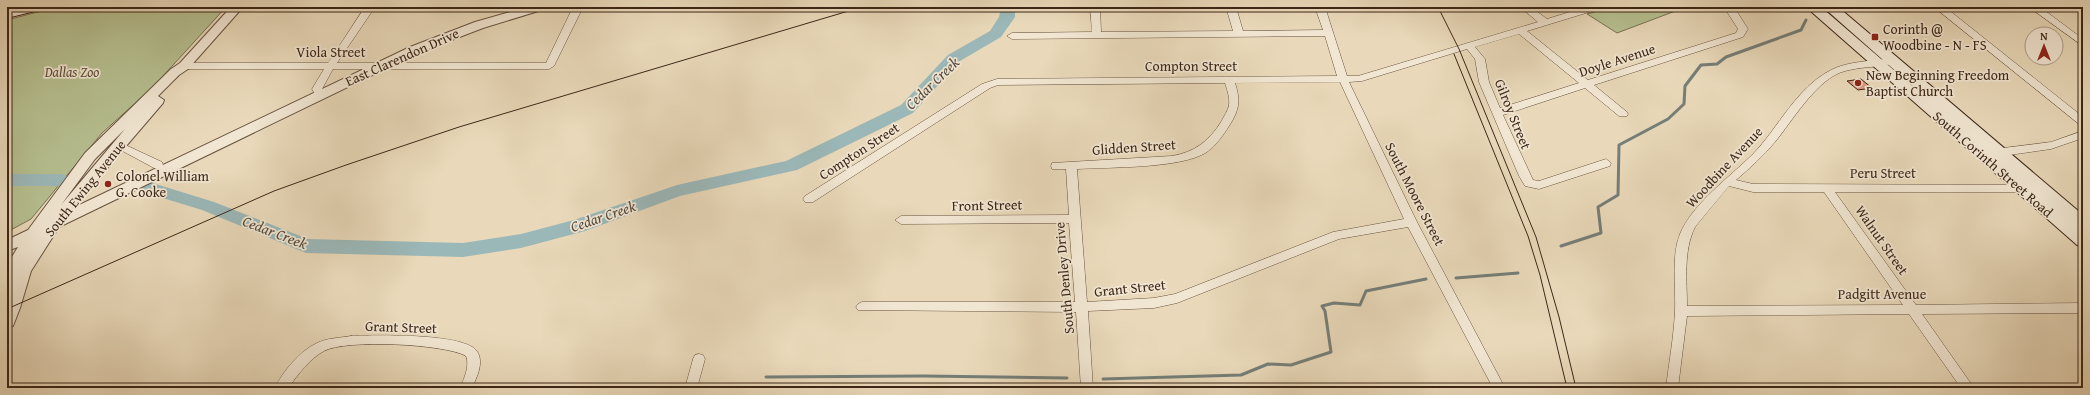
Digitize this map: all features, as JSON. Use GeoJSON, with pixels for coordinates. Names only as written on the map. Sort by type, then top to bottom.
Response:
{"type":"FeatureCollection","features":[{"type":"Feature","properties":{"kind":"main road"},"geometry":{"type":"LineString","coordinates":[[7,14],[34,7]]}},
{"type":"Feature","properties":{"kind":"main road","name":"South Corinth Street Road"},"geometry":{"type":"LineString","coordinates":[[1813,7],[1845,20],[2083,224]]}},
{"type":"Feature","properties":{"kind":"main road","name":"South Corinth Street Road"},"geometry":{"type":"LineString","coordinates":[[1830,14],[1876,63],[2083,241]]}},
{"type":"Feature","properties":{"kind":"street","name":"South Ewing Avenue"},"geometry":{"type":"LineString","coordinates":[[7,322],[14,306],[25,266],[43,226],[66,209],[116,139],[182,72],[184,66],[237,7]]}},
{"type":"Feature","properties":{"kind":"street"},"geometry":{"type":"LineString","coordinates":[[320,94],[317,89],[319,82],[370,7]]}},
{"type":"Feature","properties":{"kind":"street","name":"East Clarendon Drive"},"geometry":{"type":"LineString","coordinates":[[7,246],[43,226],[216,147],[267,119],[379,66],[449,35],[541,7]]}},
{"type":"Feature","properties":{"kind":"street","name":"Viola Street"},"geometry":{"type":"LineString","coordinates":[[184,66],[549,66],[578,7]]}},
{"type":"Feature","properties":{"kind":"street"},"geometry":{"type":"LineString","coordinates":[[1095,7],[1097,35]]}},
{"type":"Feature","properties":{"kind":"street"},"geometry":{"type":"LineString","coordinates":[[1231,7],[1238,34]]}},
{"type":"Feature","properties":{"kind":"street","name":"South Moore Street"},"geometry":{"type":"LineString","coordinates":[[1320,7],[1343,79],[1411,222],[1499,388]]}},
{"type":"Feature","properties":{"kind":"street"},"geometry":{"type":"LineString","coordinates":[[1525,7],[1545,22]]}},
{"type":"Feature","properties":{"kind":"street","name":"Compton Street"},"geometry":{"type":"LineString","coordinates":[[809,200],[986,86],[997,82],[1359,79],[1596,7]]}},
{"type":"Feature","properties":{"kind":"street","name":"Doyle Avenue"},"geometry":{"type":"LineString","coordinates":[[1497,113],[1740,35],[1743,29],[1729,7]]}},
{"type":"Feature","properties":{"kind":"street"},"geometry":{"type":"LineString","coordinates":[[1939,7],[2083,122]]}},
{"type":"Feature","properties":{"kind":"street"},"geometry":{"type":"LineString","coordinates":[[2034,7],[2083,44]]}},
{"type":"Feature","properties":{"kind":"street"},"geometry":{"type":"LineString","coordinates":[[1520,30],[1623,114]]}},
{"type":"Feature","properties":{"kind":"street"},"geometry":{"type":"LineString","coordinates":[[1012,36],[1328,33]]}},
{"type":"Feature","properties":{"kind":"street","name":"Gilroy Street"},"geometry":{"type":"LineString","coordinates":[[1470,46],[1480,59],[1484,82],[1524,176],[1529,183],[1539,185],[1606,163]]}},
{"type":"Feature","properties":{"kind":"street","name":"Woodbine Avenue"},"geometry":{"type":"LineString","coordinates":[[1672,388],[1681,310],[1682,248],[1685,234],[1690,225],[1727,182],[1756,157],[1768,144],[1808,92],[1834,72],[1846,68],[1893,61]]}},
{"type":"Feature","properties":{"kind":"street","name":"Glidden Street"},"geometry":{"type":"LineString","coordinates":[[1056,166],[1172,160],[1187,158],[1204,150],[1217,137],[1232,113],[1234,102],[1229,80]]}},
{"type":"Feature","properties":{"kind":"street","name":"East Clarendon Drive"},"geometry":{"type":"LineString","coordinates":[[66,209],[240,127],[267,119]]}},
{"type":"Feature","properties":{"kind":"street"},"geometry":{"type":"LineString","coordinates":[[1982,155],[2057,145],[2070,141],[2083,134]]}},
{"type":"Feature","properties":{"kind":"street","name":"South Ewing Avenue"},"geometry":{"type":"LineString","coordinates":[[7,278],[11,262],[43,226],[90,156],[116,139]]}},
{"type":"Feature","properties":{"kind":"street"},"geometry":{"type":"LineString","coordinates":[[116,139],[158,165]]}},
{"type":"Feature","properties":{"kind":"street","name":"South Denley Drive"},"geometry":{"type":"LineString","coordinates":[[1071,165],[1087,388]]}},
{"type":"Feature","properties":{"kind":"street","name":"Peru Street"},"geometry":{"type":"LineString","coordinates":[[1727,182],[1753,188],[2040,187]]}},
{"type":"Feature","properties":{"kind":"street","name":"Walnut Street"},"geometry":{"type":"LineString","coordinates":[[1827,188],[1968,388]]}},
{"type":"Feature","properties":{"kind":"street","name":"Front Street"},"geometry":{"type":"LineString","coordinates":[[901,220],[1074,219]]}},
{"type":"Feature","properties":{"kind":"street","name":"Grant Street"},"geometry":{"type":"LineString","coordinates":[[862,308],[1082,308],[1154,303],[1177,298],[1337,235],[1411,222]]}},
{"type":"Feature","properties":{"kind":"street","name":"East Clarendon Drive"},"geometry":{"type":"LineString","coordinates":[[7,239],[43,226]]}},
{"type":"Feature","properties":{"kind":"street","name":"Padgitt Avenue"},"geometry":{"type":"LineString","coordinates":[[1681,310],[2083,308]]}},
{"type":"Feature","properties":{"kind":"street","name":"Grant Street"},"geometry":{"type":"LineString","coordinates":[[281,388],[309,354],[329,343],[344,341],[434,342],[456,346],[470,352],[474,360],[471,377],[466,388]]}},
{"type":"Feature","properties":{"kind":"street"},"geometry":{"type":"LineString","coordinates":[[691,388],[699,360]]}},
{"type":"Feature","properties":{"kind":"green space","name":"Dallas Zoo"},"geometry":{"type":"Polygon","coordinates":[[[57,7],[226,7],[153,87],[102,133],[31,219],[7,232],[7,20],[57,7]]]}},
{"type":"Feature","properties":{"kind":"green space"},"geometry":{"type":"Polygon","coordinates":[[[1613,7],[1686,7],[1617,33],[1587,14],[1613,7]]]}},
{"type":"Feature","properties":{"kind":"building","name":"New Beginning Freedom Baptist Church"},"geometry":{"type":"Polygon","coordinates":[[[1861,79],[1872,88],[1858,90],[1847,81],[1861,79]]]}},
{"type":"Feature","properties":{"kind":"waterway","name":"Cedar Creek"},"geometry":{"type":"LineString","coordinates":[[146,187],[208,206],[306,246],[463,250],[521,241],[578,226],[677,191],[791,166],[907,109],[954,58],[996,34],[1007,17],[1008,7]]}},
{"type":"Feature","properties":{"kind":"waterway"},"geometry":{"type":"LineString","coordinates":[[1561,246],[1601,233],[1598,207],[1618,195],[1619,145],[1668,119],[1684,104],[1685,86],[1701,65],[1717,64],[1726,57],[1801,30],[1806,20]]}},
{"type":"Feature","properties":{"kind":"waterway","name":"Cedar Creek"},"geometry":{"type":"LineString","coordinates":[[7,180],[61,180]]}},
{"type":"Feature","properties":{"kind":"waterway"},"geometry":{"type":"LineString","coordinates":[[1456,278],[1518,273]]}},
{"type":"Feature","properties":{"kind":"waterway"},"geometry":{"type":"LineString","coordinates":[[1103,379],[1241,375],[1268,364],[1291,365],[1331,352],[1325,311],[1322,306],[1334,303],[1360,305],[1366,291],[1426,279]]}},
{"type":"Feature","properties":{"kind":"waterway"},"geometry":{"type":"LineString","coordinates":[[766,377],[923,376],[1067,378]]}},
{"type":"Feature","properties":{"kind":"tram line"},"geometry":{"type":"LineString","coordinates":[[7,309],[274,191],[346,165],[459,127],[862,7]]}},
{"type":"Feature","properties":{"kind":"tram line"},"geometry":{"type":"LineString","coordinates":[[1438,7],[1459,49],[1536,237],[1559,317],[1576,388]]}},
{"type":"Feature","properties":{"kind":"tram line"},"geometry":{"type":"LineString","coordinates":[[1454,54],[1528,236],[1540,275],[1567,388]]}},
{"type":"Feature","properties":{"kind":"place","name":"Corinth @ Woodbine - N - FS"},"geometry":{"type":"Point","coordinates":[1875,37]}},
{"type":"Feature","properties":{"kind":"place","name":"New Beginning Freedom Baptist Church"},"geometry":{"type":"Point","coordinates":[1858,83]}},
{"type":"Feature","properties":{"kind":"place","name":"Colonel William G. Cooke"},"geometry":{"type":"Point","coordinates":[108,184]}}]}
